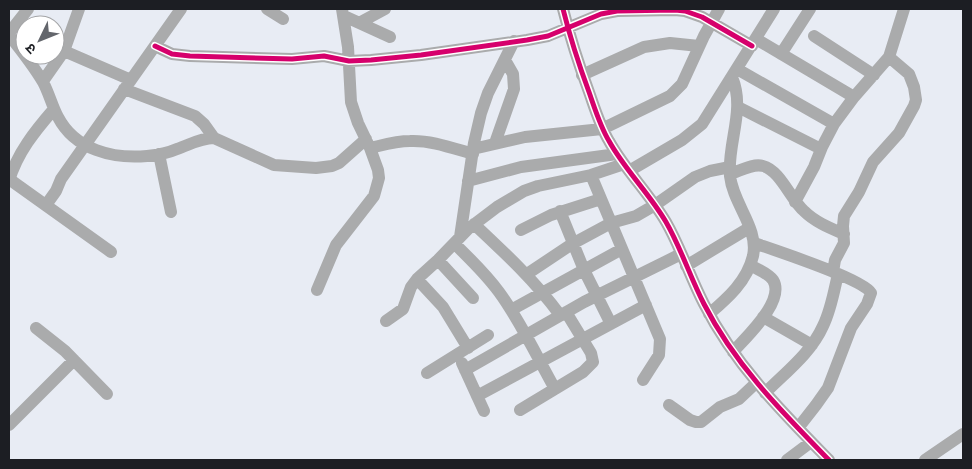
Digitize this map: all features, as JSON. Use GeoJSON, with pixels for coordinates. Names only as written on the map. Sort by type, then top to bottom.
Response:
{"type":"FeatureCollection","features":[{"type":"Feature","properties":{"kind":"street"},"geometry":{"type":"LineString","coordinates":[[28,9],[9,34],[42,81],[64,127],[85,145],[109,155],[136,156],[160,154],[197,141],[214,138]]}},
{"type":"Feature","properties":{"kind":"street"},"geometry":{"type":"LineString","coordinates":[[65,48],[79,9]]}},
{"type":"Feature","properties":{"kind":"street"},"geometry":{"type":"LineString","coordinates":[[46,206],[61,179],[182,9]]}},
{"type":"Feature","properties":{"kind":"street"},"geometry":{"type":"LineString","coordinates":[[267,9],[283,20]]}},
{"type":"Feature","properties":{"kind":"street"},"geometry":{"type":"LineString","coordinates":[[359,23],[385,9]]}},
{"type":"Feature","properties":{"kind":"street"},"geometry":{"type":"LineString","coordinates":[[563,9],[582,75],[602,129],[623,163],[667,223],[710,314],[733,352],[756,383],[829,460]]}},
{"type":"Feature","properties":{"kind":"street"},"geometry":{"type":"LineString","coordinates":[[155,46],[172,54],[190,56],[292,59],[324,56],[349,61],[421,55],[548,36],[601,14],[616,10],[676,9],[695,14],[781,54],[854,97]]}},
{"type":"Feature","properties":{"kind":"street"},"geometry":{"type":"LineString","coordinates":[[65,52],[127,85],[194,116],[204,124],[214,138],[274,165],[316,168],[339,163],[368,143],[417,141],[473,152],[495,144],[525,137],[602,129],[663,100],[673,93],[686,76],[699,46],[719,9]]}},
{"type":"Feature","properties":{"kind":"street"},"geometry":{"type":"LineString","coordinates":[[386,321],[406,306],[409,293],[417,279],[474,224],[497,207],[524,192],[553,182],[591,175],[623,163],[696,129],[707,118],[774,9]]}},
{"type":"Feature","properties":{"kind":"street"},"geometry":{"type":"LineString","coordinates":[[781,54],[810,9]]}},
{"type":"Feature","properties":{"kind":"street"},"geometry":{"type":"LineString","coordinates":[[795,202],[834,124],[854,97],[889,57],[904,9]]}},
{"type":"Feature","properties":{"kind":"street"},"geometry":{"type":"LineString","coordinates":[[343,13],[359,23],[390,37]]}},
{"type":"Feature","properties":{"kind":"street"},"geometry":{"type":"LineString","coordinates":[[317,290],[336,245],[369,204],[377,188],[378,170],[351,102],[349,61],[343,13]]}},
{"type":"Feature","properties":{"kind":"street"},"geometry":{"type":"LineString","coordinates":[[814,36],[874,75]]}},
{"type":"Feature","properties":{"kind":"street"},"geometry":{"type":"LineString","coordinates":[[457,240],[484,104],[514,41]]}},
{"type":"Feature","properties":{"kind":"street"},"geometry":{"type":"LineString","coordinates":[[582,75],[644,47],[670,43],[699,46]]}},
{"type":"Feature","properties":{"kind":"street"},"geometry":{"type":"LineString","coordinates":[[765,393],[812,345],[826,320],[835,273],[835,260],[843,247],[844,234],[842,226],[844,216],[859,192],[869,168],[899,133],[914,106],[916,100],[914,87],[909,74],[889,57]]}},
{"type":"Feature","properties":{"kind":"street"},"geometry":{"type":"LineString","coordinates":[[495,144],[514,89],[513,74],[505,60]]}},
{"type":"Feature","properties":{"kind":"street"},"geometry":{"type":"LineString","coordinates":[[42,81],[54,65]]}},
{"type":"Feature","properties":{"kind":"street"},"geometry":{"type":"LineString","coordinates":[[710,314],[738,287],[750,265],[754,243],[750,228],[737,198],[730,171],[738,107],[735,73]]}},
{"type":"Feature","properties":{"kind":"street"},"geometry":{"type":"LineString","coordinates":[[735,73],[834,124]]}},
{"type":"Feature","properties":{"kind":"street"},"geometry":{"type":"LineString","coordinates":[[738,107],[821,150]]}},
{"type":"Feature","properties":{"kind":"street"},"geometry":{"type":"LineString","coordinates":[[54,109],[28,142],[9,180],[111,252]]}},
{"type":"Feature","properties":{"kind":"street"},"geometry":{"type":"LineString","coordinates":[[160,154],[171,212]]}},
{"type":"Feature","properties":{"kind":"street"},"geometry":{"type":"LineString","coordinates":[[468,181],[521,167],[623,163]]}},
{"type":"Feature","properties":{"kind":"street"},"geometry":{"type":"LineString","coordinates":[[527,274],[572,244],[611,223],[636,216],[701,174],[753,166],[763,166],[776,175],[795,202],[811,217],[844,234]]}},
{"type":"Feature","properties":{"kind":"street"},"geometry":{"type":"LineString","coordinates":[[591,175],[658,333],[661,345],[657,361],[643,380]]}},
{"type":"Feature","properties":{"kind":"street"},"geometry":{"type":"LineString","coordinates":[[521,230],[560,211],[601,199]]}},
{"type":"Feature","properties":{"kind":"street"},"geometry":{"type":"LineString","coordinates":[[560,211],[572,244],[611,324]]}},
{"type":"Feature","properties":{"kind":"street"},"geometry":{"type":"LineString","coordinates":[[474,224],[527,274],[563,314],[582,339],[591,354],[593,362],[583,372],[520,410]]}},
{"type":"Feature","properties":{"kind":"street"},"geometry":{"type":"LineString","coordinates":[[465,370],[563,314],[634,277],[684,260],[750,228]]}},
{"type":"Feature","properties":{"kind":"street"},"geometry":{"type":"LineString","coordinates":[[457,240],[490,280],[511,310],[555,389]]}},
{"type":"Feature","properties":{"kind":"street"},"geometry":{"type":"LineString","coordinates":[[754,243],[835,273],[869,290],[870,297],[851,328],[828,388],[798,428]]}},
{"type":"Feature","properties":{"kind":"street"},"geometry":{"type":"LineString","coordinates":[[511,310],[622,250]]}},
{"type":"Feature","properties":{"kind":"street"},"geometry":{"type":"LineString","coordinates":[[438,260],[473,298]]}},
{"type":"Feature","properties":{"kind":"street"},"geometry":{"type":"LineString","coordinates":[[733,352],[763,317],[775,296],[774,284],[770,277],[750,265]]}},
{"type":"Feature","properties":{"kind":"street"},"geometry":{"type":"LineString","coordinates":[[417,279],[443,307],[463,351],[465,370],[484,411]]}},
{"type":"Feature","properties":{"kind":"street"},"geometry":{"type":"LineString","coordinates":[[477,396],[646,305]]}},
{"type":"Feature","properties":{"kind":"street"},"geometry":{"type":"LineString","coordinates":[[763,317],[812,345]]}},
{"type":"Feature","properties":{"kind":"street"},"geometry":{"type":"LineString","coordinates":[[36,328],[74,360],[107,394]]}},
{"type":"Feature","properties":{"kind":"street"},"geometry":{"type":"LineString","coordinates":[[427,373],[488,335]]}},
{"type":"Feature","properties":{"kind":"street"},"geometry":{"type":"LineString","coordinates":[[9,425],[74,360]]}},
{"type":"Feature","properties":{"kind":"street"},"geometry":{"type":"LineString","coordinates":[[669,405],[690,420],[700,422],[720,407],[739,398],[756,383]]}},
{"type":"Feature","properties":{"kind":"street"},"geometry":{"type":"LineString","coordinates":[[925,460],[963,434]]}},
{"type":"Feature","properties":{"kind":"street"},"geometry":{"type":"LineString","coordinates":[[787,460],[811,442]]}},
{"type":"Feature","properties":{"kind":"cycle path"},"geometry":{"type":"LineString","coordinates":[[563,9],[578,61],[603,129],[622,162],[666,222],[716,326],[760,387],[829,460]]}},
{"type":"Feature","properties":{"kind":"cycle path"},"geometry":{"type":"LineString","coordinates":[[155,46],[172,54],[190,56],[292,59],[324,56],[349,61],[371,60],[421,55],[548,36],[601,14],[617,11],[675,10],[685,11],[702,17],[752,46]]}}]}
